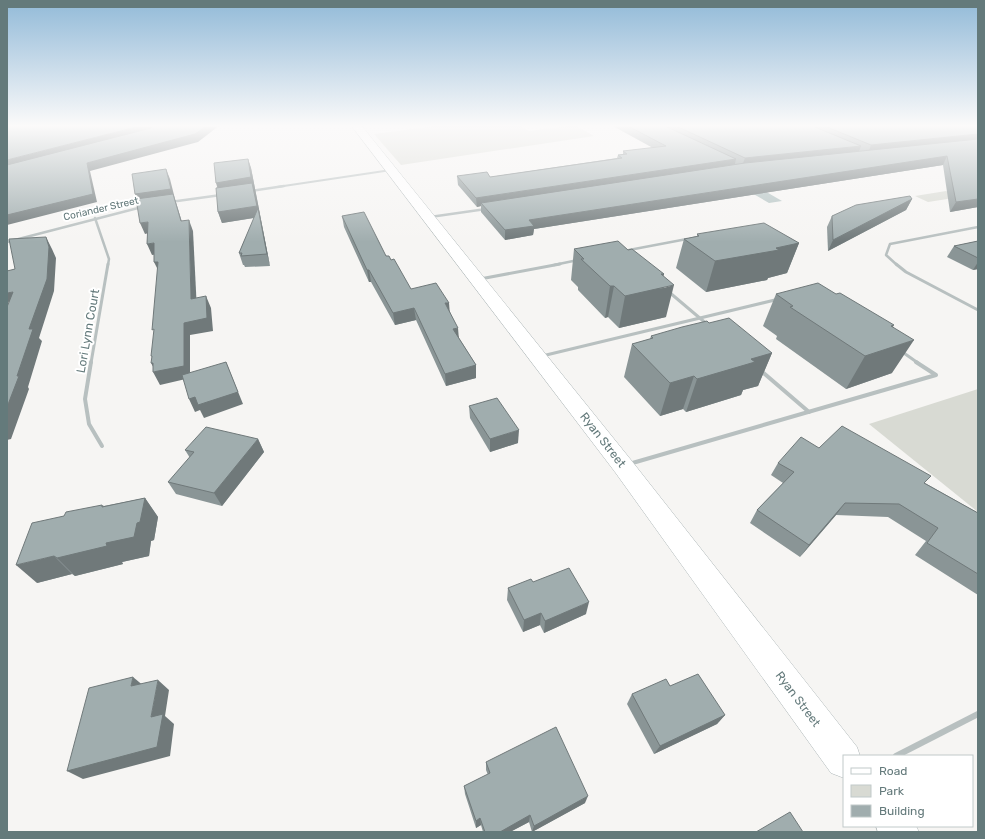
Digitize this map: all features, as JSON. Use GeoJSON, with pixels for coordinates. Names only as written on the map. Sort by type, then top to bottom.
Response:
{"type":"FeatureCollection","features":[{"type":"Feature","properties":{"kind":"street","name":"Ryan Street"},"geometry":{"type":"LineString","coordinates":[[386,164],[623,466],[843,759]]}},
{"type":"Feature","properties":{"kind":"street"},"geometry":{"type":"LineString","coordinates":[[248,191],[391,170]]}},
{"type":"Feature","properties":{"kind":"street"},"geometry":{"type":"LineString","coordinates":[[163,204],[224,194]]}},
{"type":"Feature","properties":{"kind":"street","name":"Coriander Street"},"geometry":{"type":"LineString","coordinates":[[7,242],[95,218],[148,206]]}},
{"type":"Feature","properties":{"kind":"street"},"geometry":{"type":"LineString","coordinates":[[429,217],[491,208]]}},
{"type":"Feature","properties":{"kind":"street","name":"Lori Lynn Court"},"geometry":{"type":"LineString","coordinates":[[95,218],[109,259],[85,399],[89,424],[102,446]]}},
{"type":"Feature","properties":{"kind":"street"},"geometry":{"type":"LineString","coordinates":[[978,227],[890,244],[886,255],[906,272],[978,310]]}},
{"type":"Feature","properties":{"kind":"street"},"geometry":{"type":"LineString","coordinates":[[621,252],[690,238]]}},
{"type":"Feature","properties":{"kind":"street"},"geometry":{"type":"LineString","coordinates":[[477,280],[584,259]]}},
{"type":"Feature","properties":{"kind":"street"},"geometry":{"type":"LineString","coordinates":[[664,287],[712,328]]}},
{"type":"Feature","properties":{"kind":"street"},"geometry":{"type":"LineString","coordinates":[[538,357],[781,298]]}},
{"type":"Feature","properties":{"kind":"street"},"geometry":{"type":"LineString","coordinates":[[623,466],[936,375],[897,348]]}},
{"type":"Feature","properties":{"kind":"street"},"geometry":{"type":"LineString","coordinates":[[758,367],[809,412]]}},
{"type":"Feature","properties":{"kind":"street"},"geometry":{"type":"LineString","coordinates":[[898,755],[978,714]]}},
{"type":"Feature","properties":{"kind":"green space"},"geometry":{"type":"Polygon","coordinates":[[[946,191],[960,197],[928,202],[915,196],[946,191]]]}},
{"type":"Feature","properties":{"kind":"green space"},"geometry":{"type":"Polygon","coordinates":[[[978,389],[978,512],[869,424],[978,389]]]}},
{"type":"Feature","properties":{"kind":"shaded area"},"geometry":{"type":"Polygon","coordinates":[[[763,190],[782,201],[769,203],[750,192],[763,190]]]}},
{"type":"Feature","properties":{"kind":"building"},"geometry":{"type":"Polygon","coordinates":[[[87,164],[93,194],[7,215],[7,165],[87,164]]]}},
{"type":"Feature","properties":{"kind":"building"},"geometry":{"type":"Polygon","coordinates":[[[214,164],[249,164],[251,177],[216,183],[214,164]]]}},
{"type":"Feature","properties":{"kind":"building"},"geometry":{"type":"Polygon","coordinates":[[[579,164],[702,164],[476,198],[457,176],[487,172],[490,177],[579,164]]]}},
{"type":"Feature","properties":{"kind":"building"},"geometry":{"type":"Polygon","coordinates":[[[737,164],[894,164],[529,220],[534,226],[505,230],[481,203],[737,164]]]}},
{"type":"Feature","properties":{"kind":"building"},"geometry":{"type":"Polygon","coordinates":[[[949,164],[978,164],[978,199],[956,202],[949,164]]]}},
{"type":"Feature","properties":{"kind":"building"},"geometry":{"type":"Polygon","coordinates":[[[166,169],[171,189],[135,194],[132,174],[166,169]]]}},
{"type":"Feature","properties":{"kind":"building"},"geometry":{"type":"Polygon","coordinates":[[[252,183],[257,206],[218,212],[216,188],[252,183]]]}},
{"type":"Feature","properties":{"kind":"building"},"geometry":{"type":"Polygon","coordinates":[[[173,194],[181,221],[189,220],[191,299],[206,296],[207,318],[184,323],[184,366],[153,372],[151,356],[154,329],[152,330],[158,262],[154,262],[154,243],[147,244],[148,222],[140,223],[136,199],[173,194]]]}},
{"type":"Feature","properties":{"kind":"building"},"geometry":{"type":"Polygon","coordinates":[[[910,196],[912,199],[833,240],[832,216],[856,205],[910,196]]]}},
{"type":"Feature","properties":{"kind":"building"},"geometry":{"type":"Polygon","coordinates":[[[258,208],[267,254],[241,256],[242,253],[239,253],[258,208]]]}},
{"type":"Feature","properties":{"kind":"building"},"geometry":{"type":"Polygon","coordinates":[[[364,212],[386,256],[389,256],[391,260],[394,259],[411,289],[436,283],[449,303],[445,303],[458,328],[453,329],[476,365],[445,374],[414,308],[393,313],[369,270],[367,270],[342,216],[364,212]]]}},
{"type":"Feature","properties":{"kind":"building"},"geometry":{"type":"Polygon","coordinates":[[[764,223],[799,243],[776,248],[779,250],[715,261],[684,239],[699,236],[697,234],[764,223]]]}},
{"type":"Feature","properties":{"kind":"building"},"geometry":{"type":"Polygon","coordinates":[[[46,237],[49,247],[47,279],[29,329],[33,329],[17,376],[19,376],[7,407],[7,307],[13,292],[7,293],[7,271],[15,269],[9,239],[46,237]]]}},
{"type":"Feature","properties":{"kind":"building"},"geometry":{"type":"Polygon","coordinates":[[[618,241],[628,250],[632,249],[664,274],[661,274],[674,285],[625,296],[614,286],[610,286],[581,259],[584,259],[574,249],[618,241]]]}},
{"type":"Feature","properties":{"kind":"building"},"geometry":{"type":"Polygon","coordinates":[[[978,241],[978,258],[954,246],[978,241]]]}},
{"type":"Feature","properties":{"kind":"building"},"geometry":{"type":"Polygon","coordinates":[[[818,283],[836,294],[840,293],[894,325],[891,326],[914,340],[865,356],[790,307],[793,306],[776,294],[818,283]]]}},
{"type":"Feature","properties":{"kind":"building"},"geometry":{"type":"Polygon","coordinates":[[[729,318],[772,353],[751,359],[755,362],[697,379],[694,376],[670,383],[632,344],[653,338],[651,336],[682,327],[729,318]]]}},
{"type":"Feature","properties":{"kind":"building"},"geometry":{"type":"Polygon","coordinates":[[[226,362],[238,392],[198,405],[195,397],[189,399],[182,375],[226,362]]]}},
{"type":"Feature","properties":{"kind":"building"},"geometry":{"type":"Polygon","coordinates":[[[497,398],[519,430],[490,439],[469,406],[497,398]]]}},
{"type":"Feature","properties":{"kind":"building"},"geometry":{"type":"Polygon","coordinates":[[[842,426],[931,476],[924,483],[978,513],[978,574],[927,543],[938,528],[899,504],[845,503],[809,545],[757,510],[794,472],[778,463],[801,437],[819,448],[842,426]]]}},
{"type":"Feature","properties":{"kind":"building"},"geometry":{"type":"Polygon","coordinates":[[[206,427],[258,439],[214,493],[168,482],[194,452],[185,450],[206,427]]]}},
{"type":"Feature","properties":{"kind":"building"},"geometry":{"type":"Polygon","coordinates":[[[145,498],[140,522],[137,523],[134,537],[106,543],[107,546],[57,558],[54,556],[16,565],[32,523],[64,516],[66,512],[102,505],[102,507],[145,498]]]}},
{"type":"Feature","properties":{"kind":"building"},"geometry":{"type":"Polygon","coordinates":[[[569,568],[589,602],[545,621],[541,613],[524,620],[508,588],[531,579],[533,582],[569,568]]]}},
{"type":"Feature","properties":{"kind":"building"},"geometry":{"type":"Polygon","coordinates":[[[698,674],[725,715],[660,746],[632,694],[666,679],[670,686],[698,674]]]}},
{"type":"Feature","properties":{"kind":"building"},"geometry":{"type":"Polygon","coordinates":[[[133,677],[131,686],[158,680],[151,717],[163,714],[157,747],[67,771],[89,688],[133,677]]]}},
{"type":"Feature","properties":{"kind":"building"},"geometry":{"type":"Polygon","coordinates":[[[556,727],[588,796],[534,826],[530,815],[500,832],[485,832],[480,818],[476,821],[464,786],[490,773],[486,762],[556,727]]]}},
{"type":"Feature","properties":{"kind":"building"},"geometry":{"type":"Polygon","coordinates":[[[790,812],[803,832],[756,832],[790,812]]]}}]}
